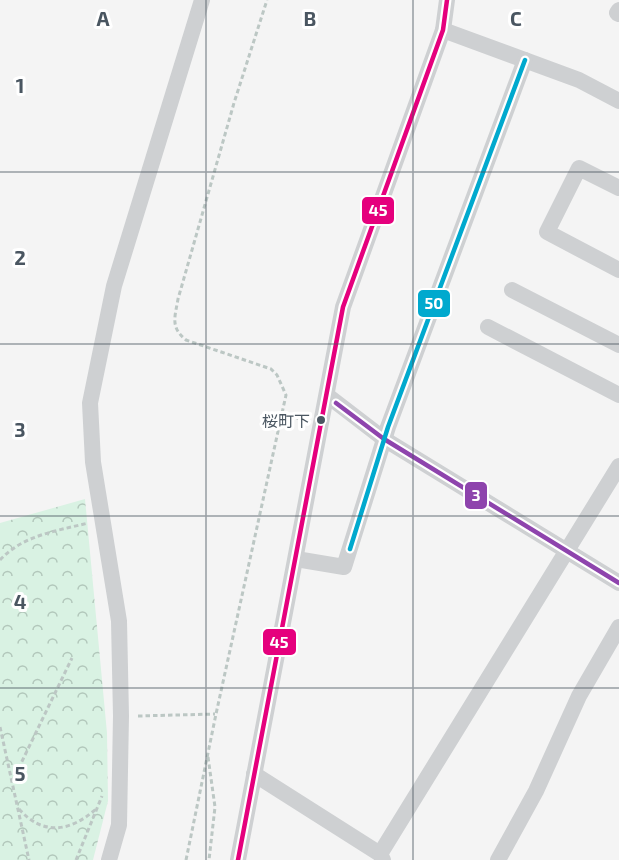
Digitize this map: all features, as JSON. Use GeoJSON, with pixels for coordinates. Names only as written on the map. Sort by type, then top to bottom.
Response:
{"type":"FeatureCollection","features":[{"type":"Feature","properties":{"kind":"street"},"geometry":{"type":"LineString","coordinates":[[109,860],[119,825],[121,716],[119,621],[93,462],[90,403],[114,286],[202,0]]}},
{"type":"Feature","properties":{"kind":"street"},"geometry":{"type":"LineString","coordinates":[[238,860],[328,396],[343,307],[443,30],[447,0]]}},
{"type":"Feature","properties":{"kind":"street"},"geometry":{"type":"LineString","coordinates":[[443,30],[579,80],[619,101]]}},
{"type":"Feature","properties":{"kind":"street"},"geometry":{"type":"LineString","coordinates":[[296,559],[344,567],[384,439],[525,60]]}},
{"type":"Feature","properties":{"kind":"street"},"geometry":{"type":"LineString","coordinates":[[619,189],[579,168],[547,232],[619,270]]}},
{"type":"Feature","properties":{"kind":"street"},"geometry":{"type":"LineString","coordinates":[[512,290],[619,345]]}},
{"type":"Feature","properties":{"kind":"street"},"geometry":{"type":"LineString","coordinates":[[488,327],[619,395]]}},
{"type":"Feature","properties":{"kind":"street"},"geometry":{"type":"LineString","coordinates":[[328,396],[384,439],[619,583]]}},
{"type":"Feature","properties":{"kind":"street"},"geometry":{"type":"LineString","coordinates":[[254,774],[382,857],[619,466]]}},
{"type":"Feature","properties":{"kind":"street"},"geometry":{"type":"LineString","coordinates":[[498,860],[536,791],[579,696],[619,627]]}},
{"type":"Feature","properties":{"kind":"path"},"geometry":{"type":"LineString","coordinates":[[186,860],[286,395],[283,385],[271,369],[186,340],[177,333],[174,321],[181,288],[234,102],[267,0]]}},
{"type":"Feature","properties":{"kind":"path"},"geometry":{"type":"LineString","coordinates":[[282,415],[322,423]]}},
{"type":"Feature","properties":{"kind":"path"},"geometry":{"type":"LineString","coordinates":[[0,560],[18,544],[32,537],[101,519]]}},
{"type":"Feature","properties":{"kind":"path"},"geometry":{"type":"LineString","coordinates":[[12,782],[72,658]]}},
{"type":"Feature","properties":{"kind":"path"},"geometry":{"type":"LineString","coordinates":[[121,716],[216,714]]}},
{"type":"Feature","properties":{"kind":"path"},"geometry":{"type":"LineString","coordinates":[[0,727],[29,860]]}},
{"type":"Feature","properties":{"kind":"path"},"geometry":{"type":"LineString","coordinates":[[208,752],[215,807],[209,860]]}},
{"type":"Feature","properties":{"kind":"path"},"geometry":{"type":"LineString","coordinates":[[76,860],[104,792]]}},
{"type":"Feature","properties":{"kind":"path"},"geometry":{"type":"LineString","coordinates":[[17,807],[28,819],[43,826],[58,829],[86,817],[97,808]]}},
{"type":"Feature","properties":{"kind":"green space"},"geometry":{"type":"Polygon","coordinates":[[[85,499],[107,733],[108,801],[93,860],[0,860],[0,523],[85,499]]]}},
{"type":"Feature","properties":{"kind":"transit line","name":"45"},"geometry":{"type":"LineString","coordinates":[[238,860],[343,307],[443,30],[447,0]]}},
{"type":"Feature","properties":{"kind":"transit line","name":"50"},"geometry":{"type":"LineString","coordinates":[[350,549],[388,427],[525,60]]}},
{"type":"Feature","properties":{"kind":"transit line","name":"3"},"geometry":{"type":"LineString","coordinates":[[336,403],[384,439],[619,583]]}},
{"type":"Feature","properties":{"kind":"place","name":"桜町下"},"geometry":{"type":"Point","coordinates":[321,420]}}]}
